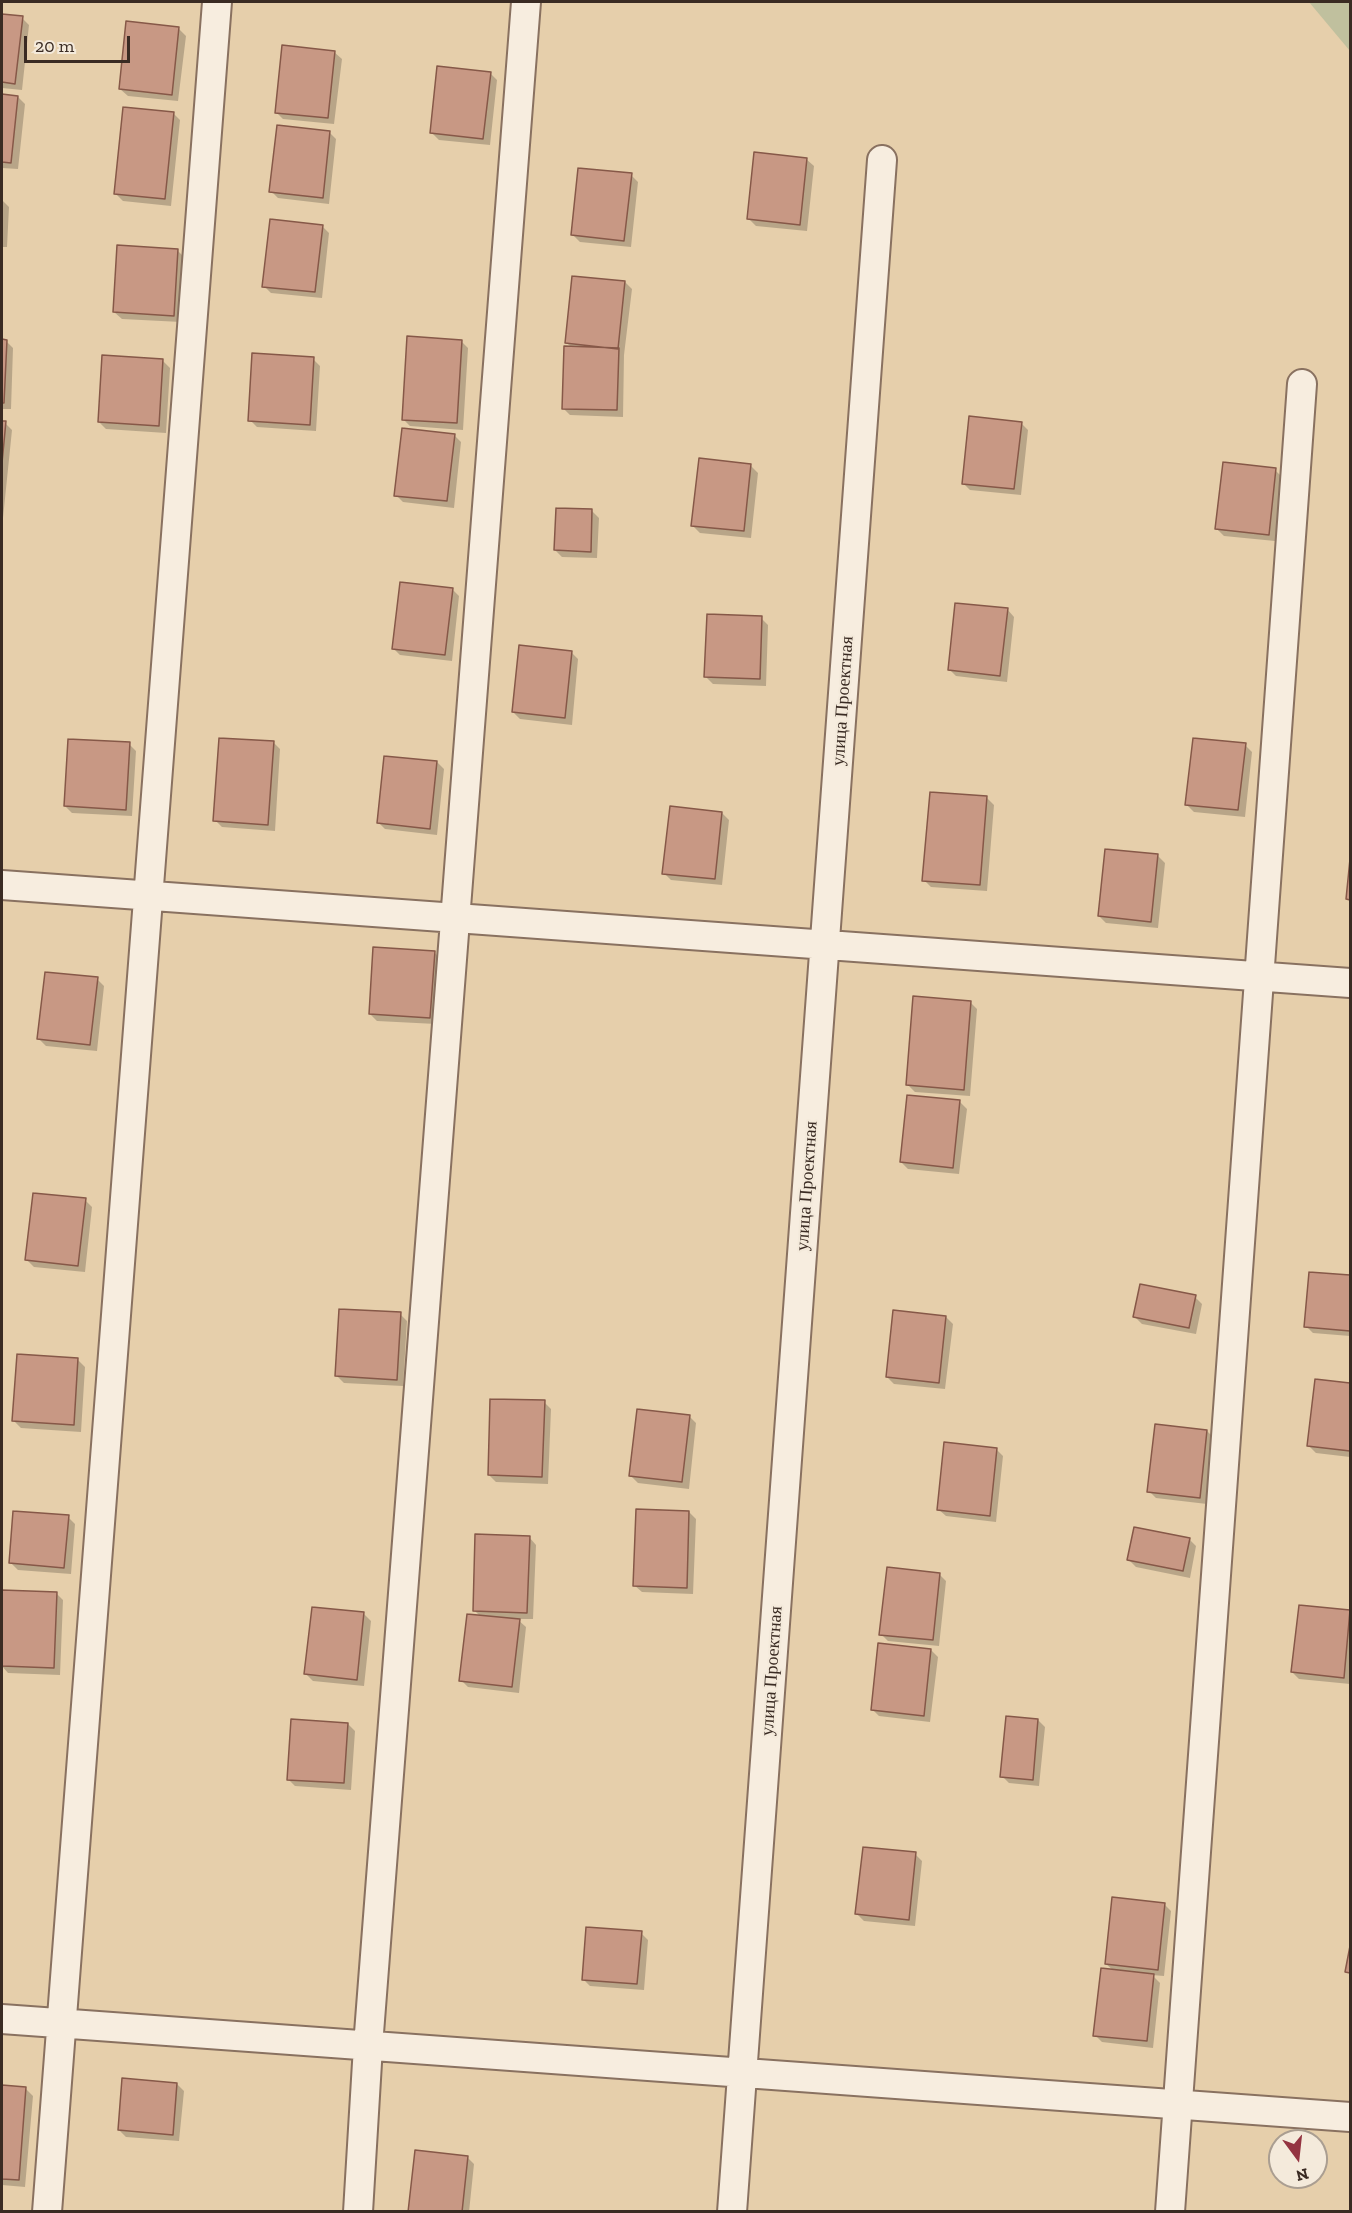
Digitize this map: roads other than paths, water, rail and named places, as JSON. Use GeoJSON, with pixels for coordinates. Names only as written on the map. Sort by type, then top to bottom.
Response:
{"type":"FeatureCollection","features":[{"type":"Feature","properties":{"kind":"street"},"geometry":{"type":"LineString","coordinates":[[47,2211],[217,2]]}},
{"type":"Feature","properties":{"kind":"street"},"geometry":{"type":"LineString","coordinates":[[358,2211],[368,2046],[526,2]]}},
{"type":"Feature","properties":{"kind":"street","name":"улица Проектная"},"geometry":{"type":"LineString","coordinates":[[732,2211],[882,160]]}},
{"type":"Feature","properties":{"kind":"street"},"geometry":{"type":"LineString","coordinates":[[1170,2211],[1302,384]]}},
{"type":"Feature","properties":{"kind":"street"},"geometry":{"type":"LineString","coordinates":[[2,885],[1350,983]]}},
{"type":"Feature","properties":{"kind":"street"},"geometry":{"type":"LineString","coordinates":[[2,2019],[1350,2117]]}}]}
